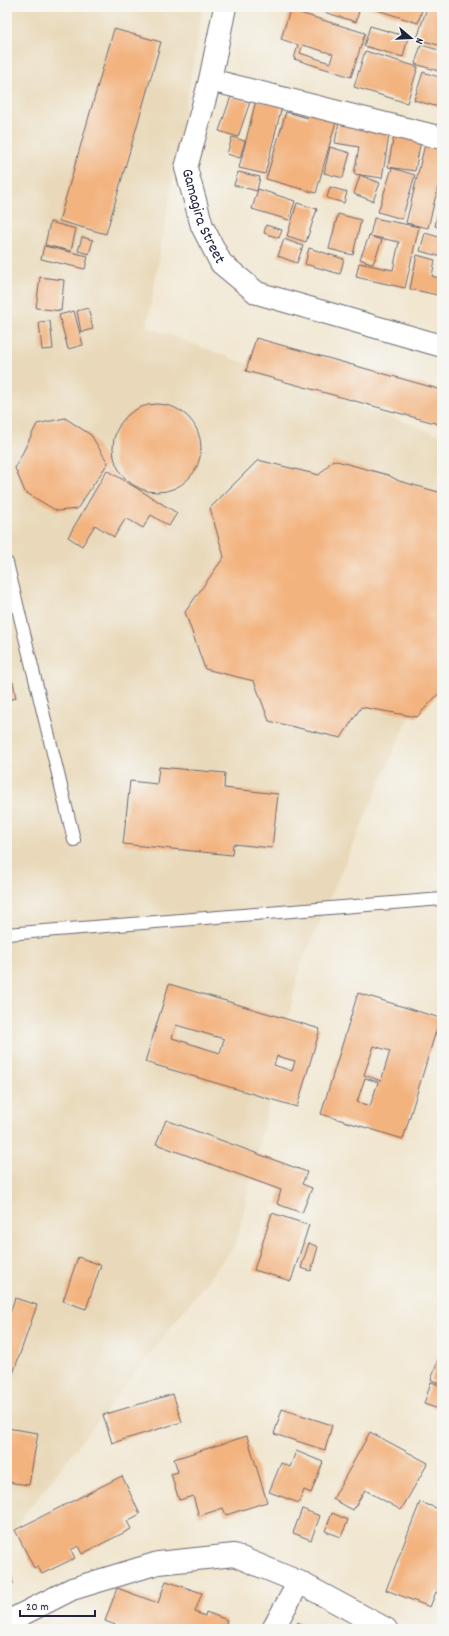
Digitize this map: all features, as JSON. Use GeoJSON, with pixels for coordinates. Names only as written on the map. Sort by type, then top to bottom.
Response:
{"type":"FeatureCollection","features":[{"type":"Feature","properties":{"kind":"street","name":"Gamagira Street"},"geometry":{"type":"LineString","coordinates":[[225,7],[210,80],[186,168],[202,226],[221,263],[257,293],[442,346]]}},
{"type":"Feature","properties":{"kind":"street"},"geometry":{"type":"LineString","coordinates":[[210,80],[442,138]]}},
{"type":"Feature","properties":{"kind":"street"},"geometry":{"type":"LineString","coordinates":[[7,1622],[72,1589],[158,1563],[234,1555],[299,1582],[386,1629]]}},
{"type":"Feature","properties":{"kind":"street"},"geometry":{"type":"LineString","coordinates":[[273,1629],[299,1582]]}},
{"type":"Feature","properties":{"kind":"lane"},"geometry":{"type":"LineString","coordinates":[[7,563],[74,840]]}},
{"type":"Feature","properties":{"kind":"lane"},"geometry":{"type":"LineString","coordinates":[[7,934],[442,899]]}},
{"type":"Feature","properties":{"kind":"shaded area"},"geometry":{"type":"Polygon","coordinates":[[[7,7],[203,7],[147,327],[442,436],[442,640],[300,967],[236,1244],[7,1537],[7,7]]]}},
{"type":"Feature","properties":{"kind":"building"},"geometry":{"type":"Polygon","coordinates":[[[325,7],[360,7],[356,22],[324,12],[325,7]]]}},
{"type":"Feature","properties":{"kind":"building"},"geometry":{"type":"Polygon","coordinates":[[[371,7],[423,7],[418,23],[371,7]]]}},
{"type":"Feature","properties":{"kind":"building"},"geometry":{"type":"Polygon","coordinates":[[[427,7],[442,7],[442,17],[439,26],[442,27],[442,46],[417,39],[427,7]]]}},
{"type":"Feature","properties":{"kind":"building"},"geometry":{"type":"Polygon","coordinates":[[[290,10],[365,33],[351,77],[294,59],[298,45],[281,39],[290,10]],[[303,45],[300,53],[330,63],[333,54],[303,45]]]}},
{"type":"Feature","properties":{"kind":"building"},"geometry":{"type":"Polygon","coordinates":[[[370,26],[408,37],[403,57],[364,46],[370,26]]]}},
{"type":"Feature","properties":{"kind":"building"},"geometry":{"type":"Polygon","coordinates":[[[114,29],[161,42],[106,234],[59,221],[114,29]]]}},
{"type":"Feature","properties":{"kind":"building"},"geometry":{"type":"Polygon","coordinates":[[[421,45],[442,51],[442,72],[415,64],[421,45]]]}},
{"type":"Feature","properties":{"kind":"building"},"geometry":{"type":"Polygon","coordinates":[[[365,51],[418,67],[407,103],[354,87],[365,51]]]}},
{"type":"Feature","properties":{"kind":"building"},"geometry":{"type":"Polygon","coordinates":[[[423,72],[442,78],[442,108],[414,100],[423,72]]]}},
{"type":"Feature","properties":{"kind":"building"},"geometry":{"type":"Polygon","coordinates":[[[231,96],[250,102],[238,137],[219,131],[231,96]]]}},
{"type":"Feature","properties":{"kind":"building"},"geometry":{"type":"Polygon","coordinates":[[[256,100],[282,106],[265,174],[239,168],[256,100]]]}},
{"type":"Feature","properties":{"kind":"building"},"geometry":{"type":"Polygon","coordinates":[[[310,110],[337,118],[316,193],[266,179],[286,112],[308,118],[310,110]]]}},
{"type":"Feature","properties":{"kind":"building"},"geometry":{"type":"Polygon","coordinates":[[[339,121],[390,130],[382,178],[354,174],[359,147],[335,143],[339,121]]]}},
{"type":"Feature","properties":{"kind":"building"},"geometry":{"type":"Polygon","coordinates":[[[394,135],[421,140],[415,171],[388,167],[394,135]]]}},
{"type":"Feature","properties":{"kind":"building"},"geometry":{"type":"Polygon","coordinates":[[[232,137],[245,141],[240,158],[227,154],[232,137]]]}},
{"type":"Feature","properties":{"kind":"building"},"geometry":{"type":"Polygon","coordinates":[[[426,140],[442,144],[442,170],[428,228],[406,223],[426,140]]]}},
{"type":"Feature","properties":{"kind":"building"},"geometry":{"type":"Polygon","coordinates":[[[330,147],[350,153],[343,178],[324,173],[330,147]]]}},
{"type":"Feature","properties":{"kind":"building"},"geometry":{"type":"Polygon","coordinates":[[[392,168],[415,175],[402,219],[378,212],[392,168]]]}},
{"type":"Feature","properties":{"kind":"building"},"geometry":{"type":"Polygon","coordinates":[[[238,172],[260,177],[257,191],[234,185],[238,172]]]}},
{"type":"Feature","properties":{"kind":"building"},"geometry":{"type":"Polygon","coordinates":[[[360,175],[380,183],[373,201],[354,194],[360,175]]]}},
{"type":"Feature","properties":{"kind":"building"},"geometry":{"type":"Polygon","coordinates":[[[330,187],[347,192],[344,203],[327,198],[330,187]]]}},
{"type":"Feature","properties":{"kind":"building"},"geometry":{"type":"Polygon","coordinates":[[[258,189],[295,201],[289,220],[252,209],[258,189]]]}},
{"type":"Feature","properties":{"kind":"building"},"geometry":{"type":"Polygon","coordinates":[[[442,197],[442,228],[435,226],[442,197]]]}},
{"type":"Feature","properties":{"kind":"building"},"geometry":{"type":"Polygon","coordinates":[[[297,203],[317,209],[306,242],[287,236],[297,203]]]}},
{"type":"Feature","properties":{"kind":"building"},"geometry":{"type":"Polygon","coordinates":[[[338,214],[361,220],[353,255],[329,249],[338,214]]]}},
{"type":"Feature","properties":{"kind":"building"},"geometry":{"type":"Polygon","coordinates":[[[374,218],[419,227],[405,288],[356,277],[359,263],[393,270],[399,242],[370,236],[374,218]]]}},
{"type":"Feature","properties":{"kind":"building"},"geometry":{"type":"Polygon","coordinates":[[[50,222],[76,229],[71,251],[45,245],[50,222]]]}},
{"type":"Feature","properties":{"kind":"building"},"geometry":{"type":"Polygon","coordinates":[[[266,225],[282,230],[279,238],[264,233],[266,225]]]}},
{"type":"Feature","properties":{"kind":"building"},"geometry":{"type":"Polygon","coordinates":[[[425,233],[442,238],[442,257],[420,251],[425,233]]]}},
{"type":"Feature","properties":{"kind":"building"},"geometry":{"type":"Polygon","coordinates":[[[369,236],[382,240],[373,264],[360,259],[369,236]]]}},
{"type":"Feature","properties":{"kind":"building"},"geometry":{"type":"Polygon","coordinates":[[[82,237],[93,240],[89,254],[78,251],[82,237]]]}},
{"type":"Feature","properties":{"kind":"building"},"geometry":{"type":"Polygon","coordinates":[[[284,239],[303,246],[297,263],[278,256],[284,239]]]}},
{"type":"Feature","properties":{"kind":"building"},"geometry":{"type":"Polygon","coordinates":[[[44,246],[88,256],[85,269],[41,259],[44,246]]]}},
{"type":"Feature","properties":{"kind":"building"},"geometry":{"type":"Polygon","coordinates":[[[309,248],[344,259],[340,274],[305,264],[309,248]]]}},
{"type":"Feature","properties":{"kind":"building"},"geometry":{"type":"Polygon","coordinates":[[[417,255],[435,260],[432,276],[442,279],[442,296],[410,289],[417,255]]]}},
{"type":"Feature","properties":{"kind":"building"},"geometry":{"type":"Polygon","coordinates":[[[40,277],[64,280],[61,311],[36,308],[40,277]]]}},
{"type":"Feature","properties":{"kind":"building"},"geometry":{"type":"Polygon","coordinates":[[[88,308],[93,329],[81,332],[77,311],[88,308]]]}},
{"type":"Feature","properties":{"kind":"building"},"geometry":{"type":"Polygon","coordinates":[[[74,311],[83,345],[68,349],[59,315],[74,311]]]}},
{"type":"Feature","properties":{"kind":"building"},"geometry":{"type":"Polygon","coordinates":[[[50,321],[53,349],[42,350],[39,322],[50,321]]]}},
{"type":"Feature","properties":{"kind":"building"},"geometry":{"type":"Polygon","coordinates":[[[256,338],[442,390],[442,425],[246,371],[256,338]]]}},
{"type":"Feature","properties":{"kind":"building"},"geometry":{"type":"Polygon","coordinates":[[[157,404],[174,408],[188,417],[197,431],[201,448],[197,465],[188,479],[174,488],[157,492],[140,488],[126,479],[117,465],[113,448],[117,431],[126,417],[140,408],[157,404]]]}},
{"type":"Feature","properties":{"kind":"building"},"geometry":{"type":"Polygon","coordinates":[[[65,418],[91,435],[108,463],[77,509],[57,511],[25,492],[15,468],[37,424],[65,418]]]}},
{"type":"Feature","properties":{"kind":"building"},"geometry":{"type":"Polygon","coordinates":[[[258,460],[319,475],[333,460],[388,475],[399,481],[442,493],[442,690],[417,717],[361,707],[341,738],[269,721],[254,681],[205,669],[185,612],[224,557],[210,508],[258,460]]]}},
{"type":"Feature","properties":{"kind":"building"},"geometry":{"type":"Polygon","coordinates":[[[107,470],[177,513],[169,526],[151,515],[143,528],[126,518],[114,537],[95,525],[82,546],[68,537],[107,470]]]}},
{"type":"Feature","properties":{"kind":"building"},"geometry":{"type":"Polygon","coordinates":[[[13,682],[16,698],[7,700],[7,683],[13,682]]]}},
{"type":"Feature","properties":{"kind":"building"},"geometry":{"type":"Polygon","coordinates":[[[159,767],[225,773],[224,788],[278,794],[272,848],[233,844],[232,855],[123,844],[130,781],[157,784],[159,767]]]}},
{"type":"Feature","properties":{"kind":"building"},"geometry":{"type":"Polygon","coordinates":[[[169,984],[320,1029],[297,1107],[145,1062],[169,984]],[[176,1025],[172,1038],[220,1053],[224,1039],[176,1025]],[[277,1056],[274,1065],[292,1071],[295,1061],[277,1056]]]}},
{"type":"Feature","properties":{"kind":"building"},"geometry":{"type":"Polygon","coordinates":[[[358,993],[440,1018],[403,1139],[321,1114],[358,993]],[[374,1046],[364,1075],[381,1081],[390,1051],[374,1046]],[[365,1078],[357,1102],[370,1106],[378,1082],[365,1078]]]}},
{"type":"Feature","properties":{"kind":"building"},"geometry":{"type":"Polygon","coordinates":[[[166,1120],[307,1172],[302,1184],[312,1188],[302,1213],[277,1204],[281,1190],[156,1144],[166,1120]]]}},
{"type":"Feature","properties":{"kind":"building"},"geometry":{"type":"Polygon","coordinates":[[[272,1213],[309,1225],[291,1281],[254,1270],[272,1213]]]}},
{"type":"Feature","properties":{"kind":"building"},"geometry":{"type":"Polygon","coordinates":[[[309,1243],[318,1247],[311,1271],[301,1268],[309,1243]]]}},
{"type":"Feature","properties":{"kind":"building"},"geometry":{"type":"Polygon","coordinates":[[[78,1257],[101,1265],[86,1309],[63,1301],[78,1257]]]}},
{"type":"Feature","properties":{"kind":"building"},"geometry":{"type":"Polygon","coordinates":[[[15,1298],[37,1305],[7,1391],[7,1322],[15,1298]]]}},
{"type":"Feature","properties":{"kind":"building"},"geometry":{"type":"Polygon","coordinates":[[[442,1348],[442,1384],[431,1380],[442,1348]]]}},
{"type":"Feature","properties":{"kind":"building"},"geometry":{"type":"Polygon","coordinates":[[[431,1382],[442,1386],[442,1410],[424,1404],[431,1382]]]}},
{"type":"Feature","properties":{"kind":"building"},"geometry":{"type":"Polygon","coordinates":[[[173,1394],[182,1422],[112,1443],[103,1415],[173,1394]]]}},
{"type":"Feature","properties":{"kind":"building"},"geometry":{"type":"Polygon","coordinates":[[[282,1409],[332,1425],[325,1450],[274,1434],[282,1409]]]}},
{"type":"Feature","properties":{"kind":"building"},"geometry":{"type":"Polygon","coordinates":[[[7,1428],[38,1433],[29,1485],[7,1482],[7,1428]]]}},
{"type":"Feature","properties":{"kind":"building"},"geometry":{"type":"Polygon","coordinates":[[[370,1432],[428,1463],[401,1510],[365,1490],[353,1510],[333,1499],[370,1432]]]}},
{"type":"Feature","properties":{"kind":"building"},"geometry":{"type":"Polygon","coordinates":[[[247,1436],[267,1502],[226,1515],[223,1508],[199,1516],[193,1496],[179,1500],[171,1474],[178,1472],[174,1459],[247,1436]]]}},
{"type":"Feature","properties":{"kind":"building"},"geometry":{"type":"Polygon","coordinates":[[[296,1451],[323,1462],[311,1493],[304,1490],[299,1503],[269,1492],[281,1463],[290,1467],[296,1451]]]}},
{"type":"Feature","properties":{"kind":"building"},"geometry":{"type":"Polygon","coordinates":[[[122,1476],[140,1514],[127,1521],[131,1529],[82,1554],[78,1546],[71,1550],[75,1558],[42,1574],[38,1567],[34,1568],[15,1530],[122,1476]]]}},
{"type":"Feature","properties":{"kind":"building"},"geometry":{"type":"Polygon","coordinates":[[[420,1502],[442,1510],[442,1594],[436,1592],[430,1607],[386,1590],[420,1502]]]}},
{"type":"Feature","properties":{"kind":"building"},"geometry":{"type":"Polygon","coordinates":[[[302,1509],[320,1516],[311,1540],[293,1533],[302,1509]]]}},
{"type":"Feature","properties":{"kind":"building"},"geometry":{"type":"Polygon","coordinates":[[[332,1513],[348,1520],[341,1537],[325,1531],[332,1513]]]}},
{"type":"Feature","properties":{"kind":"building"},"geometry":{"type":"Polygon","coordinates":[[[7,1545],[13,1584],[7,1585],[7,1545]]]}},
{"type":"Feature","properties":{"kind":"building"},"geometry":{"type":"Polygon","coordinates":[[[166,1581],[202,1593],[195,1612],[205,1616],[206,1612],[227,1620],[224,1629],[126,1629],[105,1621],[117,1588],[158,1603],[166,1581]]]}},
{"type":"Feature","properties":{"kind":"building"},"geometry":{"type":"Polygon","coordinates":[[[298,1622],[310,1629],[294,1629],[298,1622]]]}}]}
